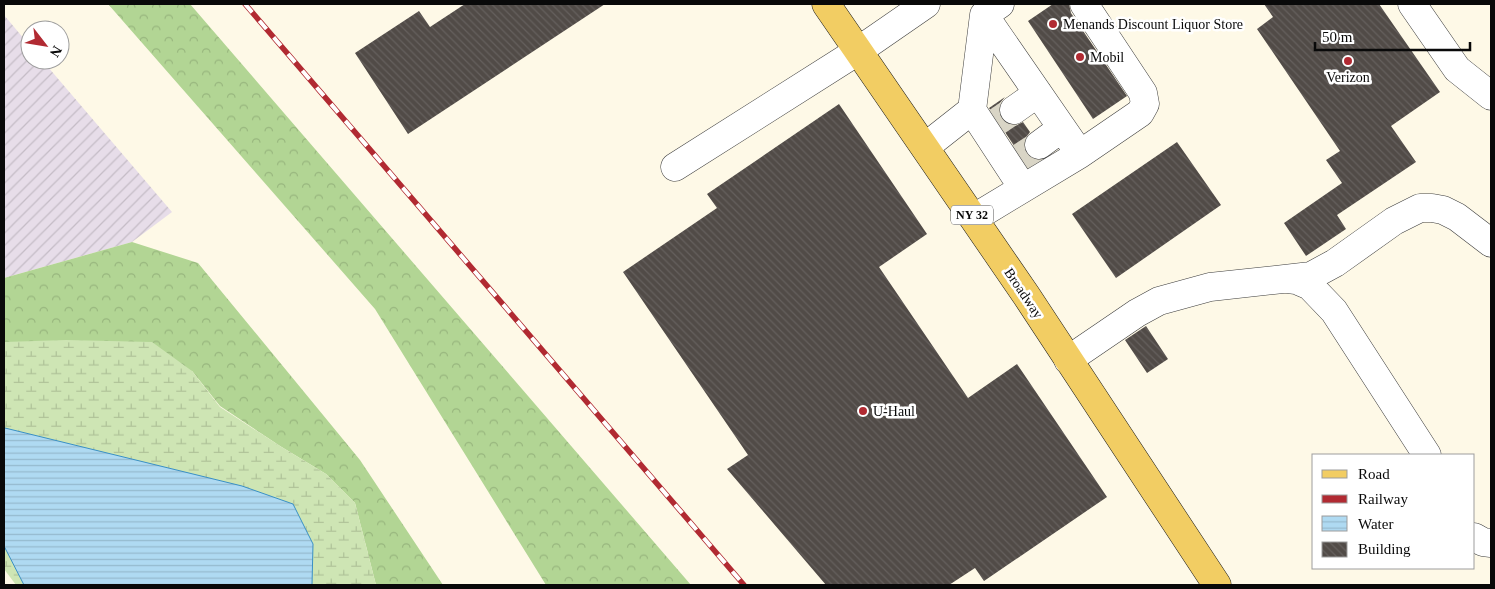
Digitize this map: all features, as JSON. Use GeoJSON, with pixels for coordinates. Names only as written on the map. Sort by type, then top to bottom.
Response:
{"type":"FeatureCollection","features":[{"type":"Feature","properties":{"kind":"main road","name":"Broadway"},"geometry":{"type":"LineString","coordinates":[[826,4],[974,218],[1217,585]]}},
{"type":"Feature","properties":{"kind":"street"},"geometry":{"type":"LineString","coordinates":[[675,167],[858,50],[926,4]]}},
{"type":"Feature","properties":{"kind":"street"},"geometry":{"type":"LineString","coordinates":[[974,218],[1080,154],[1140,113],[1145,104],[1143,93],[1084,4]]}},
{"type":"Feature","properties":{"kind":"street"},"geometry":{"type":"LineString","coordinates":[[1412,4],[1457,69],[1491,96]]}},
{"type":"Feature","properties":{"kind":"street"},"geometry":{"type":"LineString","coordinates":[[992,9],[1038,93],[1080,154]]}},
{"type":"Feature","properties":{"kind":"street"},"geometry":{"type":"LineString","coordinates":[[992,9],[992,118],[1022,156],[1023,188]]}},
{"type":"Feature","properties":{"kind":"street"},"geometry":{"type":"LineString","coordinates":[[925,146],[992,118],[1038,93]]}},
{"type":"Feature","properties":{"kind":"street"},"geometry":{"type":"LineString","coordinates":[[1022,156],[1062,128]]}},
{"type":"Feature","properties":{"kind":"street"},"geometry":{"type":"LineString","coordinates":[[1068,360],[1137,312],[1159,301],[1210,287],[1311,276],[1323,271],[1394,221],[1420,208],[1443,210],[1457,217],[1491,244]]}},
{"type":"Feature","properties":{"kind":"street"},"geometry":{"type":"LineString","coordinates":[[1288,279],[1310,286],[1334,311],[1426,454]]}},
{"type":"Feature","properties":{"kind":"street"},"geometry":{"type":"LineString","coordinates":[[1475,538],[1483,542],[1491,543]]}},
{"type":"Feature","properties":{"kind":"shaded area"},"geometry":{"type":"Polygon","coordinates":[[[4,15],[20,34],[20,70],[51,70],[172,212],[132,242],[4,278],[4,15]]]}},
{"type":"Feature","properties":{"kind":"green space"},"geometry":{"type":"Polygon","coordinates":[[[108,4],[190,4],[691,585],[546,585],[375,309],[108,4]]]}},
{"type":"Feature","properties":{"kind":"green space"},"geometry":{"type":"Polygon","coordinates":[[[132,242],[198,263],[360,460],[443,585],[376,585],[355,503],[326,474],[220,406],[192,371],[15,342],[4,342],[4,278],[132,242]]]}},
{"type":"Feature","properties":{"kind":"green space"},"geometry":{"type":"Polygon","coordinates":[[[66,340],[152,342],[192,371],[220,407],[326,474],[355,503],[376,585],[16,585],[4,569],[4,342],[66,340]]]}},
{"type":"Feature","properties":{"kind":"water"},"geometry":{"type":"Polygon","coordinates":[[[5,428],[242,486],[293,504],[313,544],[312,585],[24,585],[4,546],[5,428]]]}},
{"type":"Feature","properties":{"kind":"building"},"geometry":{"type":"Polygon","coordinates":[[[465,4],[605,4],[408,134],[355,53],[419,11],[430,27],[465,4]]]}},
{"type":"Feature","properties":{"kind":"building","name":"Mobil"},"geometry":{"type":"Polygon","coordinates":[[[1053,4],[1069,4],[1071,13],[1127,96],[1093,119],[1028,21],[1053,4]]]}},
{"type":"Feature","properties":{"kind":"building","name":"Verizon"},"geometry":{"type":"Polygon","coordinates":[[[1264,4],[1379,4],[1440,92],[1391,126],[1416,162],[1337,215],[1346,229],[1306,256],[1284,223],[1342,183],[1326,160],[1340,151],[1257,29],[1273,17],[1264,4]]]}},
{"type":"Feature","properties":{"kind":"building"},"geometry":{"type":"Polygon","coordinates":[[[1005,97],[1000,103],[998,111],[1002,119],[1007,124],[1015,126],[1023,122],[1030,132],[1025,139],[1024,147],[1027,155],[1032,159],[1039,160],[1028,167],[989,108],[1005,97]]]}},
{"type":"Feature","properties":{"kind":"building"},"geometry":{"type":"Polygon","coordinates":[[[839,104],[927,234],[879,267],[968,398],[1017,364],[1107,497],[984,581],[975,568],[949,585],[826,585],[727,469],[748,455],[623,272],[717,208],[707,194],[839,104]]]}},
{"type":"Feature","properties":{"kind":"building"},"geometry":{"type":"Polygon","coordinates":[[[1177,142],[1221,205],[1116,278],[1072,214],[1177,142]]]}},
{"type":"Feature","properties":{"kind":"building"},"geometry":{"type":"Polygon","coordinates":[[[1146,326],[1168,359],[1147,373],[1125,340],[1146,326]]]}},
{"type":"Feature","properties":{"kind":"tunnel"},"geometry":{"type":"LineString","coordinates":[[995,123],[1014,110]]}},
{"type":"Feature","properties":{"kind":"tunnel"},"geometry":{"type":"LineString","coordinates":[[1019,158],[1039,145]]}},
{"type":"Feature","properties":{"kind":"railway"},"geometry":{"type":"LineString","coordinates":[[245,4],[744,585]]}},
{"type":"Feature","properties":{"kind":"place","name":"Menands Discount Liquor Store"},"geometry":{"type":"Point","coordinates":[1053,24]}},
{"type":"Feature","properties":{"kind":"place","name":"Mobil"},"geometry":{"type":"Point","coordinates":[1080,57]}},
{"type":"Feature","properties":{"kind":"place","name":"Verizon"},"geometry":{"type":"Point","coordinates":[1348,61]}},
{"type":"Feature","properties":{"kind":"place","name":"U-Haul"},"geometry":{"type":"Point","coordinates":[863,411]}}]}
